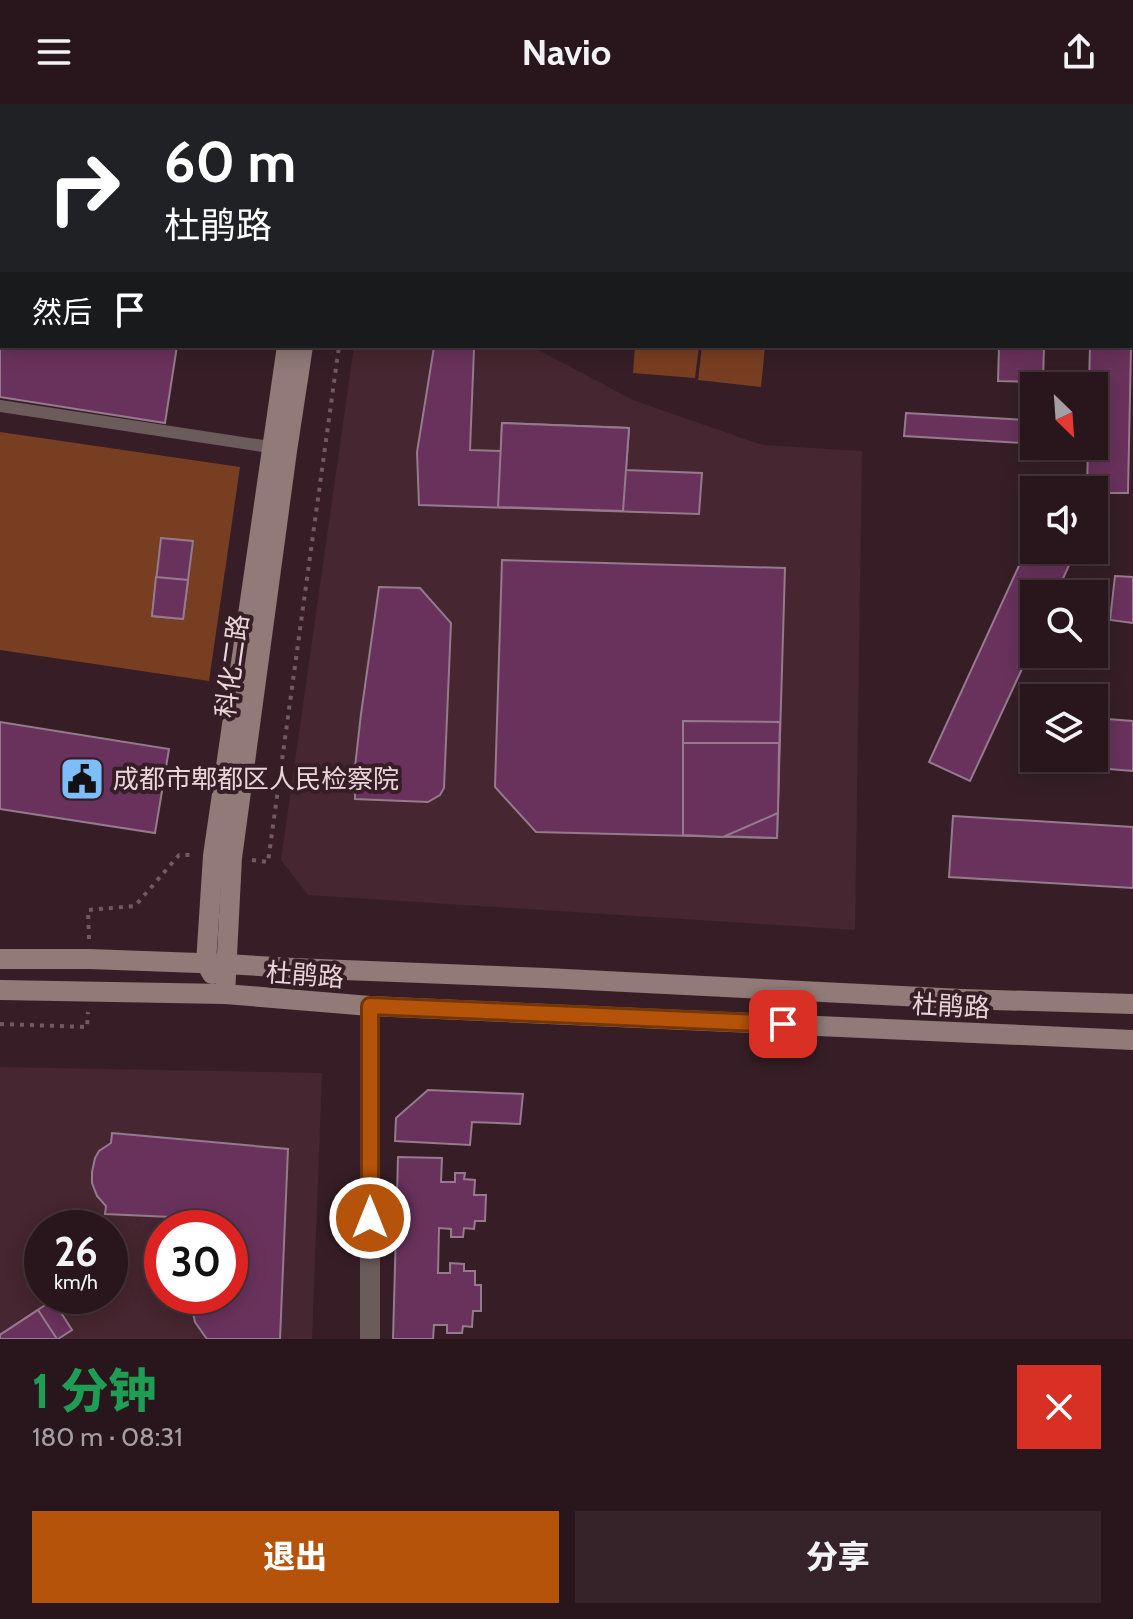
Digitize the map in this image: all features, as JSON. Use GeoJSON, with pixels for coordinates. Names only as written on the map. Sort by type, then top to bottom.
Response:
{"type":"FeatureCollection","features":[{"type":"Feature","properties":{"kind":"main road"},"geometry":{"type":"LineString","coordinates":[[279,449],[287,348]]}},
{"type":"Feature","properties":{"kind":"main road","name":"科化二路"},"geometry":{"type":"LineString","coordinates":[[225,994],[216,963],[232,858],[279,449],[303,348]]}},
{"type":"Feature","properties":{"kind":"main road","name":"杜鹃路"},"geometry":{"type":"LineString","coordinates":[[0,959],[216,963],[962,999],[1133,1004]]}},
{"type":"Feature","properties":{"kind":"main road","name":"杜鹃路"},"geometry":{"type":"LineString","coordinates":[[0,990],[225,994],[370,1006],[1133,1040]]}},
{"type":"Feature","properties":{"kind":"street"},"geometry":{"type":"LineString","coordinates":[[370,1006],[370,1339]]}},
{"type":"Feature","properties":{"kind":"lane"},"geometry":{"type":"LineString","coordinates":[[0,406],[279,449]]}},
{"type":"Feature","properties":{"kind":"shaded area"},"geometry":{"type":"Polygon","coordinates":[[[354,348],[535,348],[633,400],[762,445],[862,451],[855,930],[308,895],[281,860],[354,348]]]}},
{"type":"Feature","properties":{"kind":"shaded area"},"geometry":{"type":"Polygon","coordinates":[[[635,348],[699,348],[695,378],[633,373],[635,348]]]}},
{"type":"Feature","properties":{"kind":"shaded area"},"geometry":{"type":"Polygon","coordinates":[[[702,348],[765,348],[761,387],[698,380],[702,348]]]}},
{"type":"Feature","properties":{"kind":"shaded area"},"geometry":{"type":"Polygon","coordinates":[[[0,432],[240,467],[209,681],[0,650],[0,432]]]}},
{"type":"Feature","properties":{"kind":"shaded area"},"geometry":{"type":"Polygon","coordinates":[[[0,1067],[322,1073],[312,1339],[0,1339],[0,1067]]]}},
{"type":"Feature","properties":{"kind":"building"},"geometry":{"type":"Polygon","coordinates":[[[0,348],[177,348],[165,423],[0,397],[0,348]]]}},
{"type":"Feature","properties":{"kind":"building"},"geometry":{"type":"Polygon","coordinates":[[[434,348],[474,349],[470,450],[501,451],[502,423],[629,428],[626,470],[702,473],[699,514],[419,505],[417,452],[434,348]]]}},
{"type":"Feature","properties":{"kind":"building"},"geometry":{"type":"Polygon","coordinates":[[[999,348],[1044,348],[1043,372],[1020,372],[1020,381],[998,381],[999,348]]]}},
{"type":"Feature","properties":{"kind":"building"},"geometry":{"type":"Polygon","coordinates":[[[1090,348],[1131,348],[1128,493],[1108,493],[1108,476],[1087,476],[1088,460],[1108,460],[1108,372],[1089,372],[1090,348]]]}},
{"type":"Feature","properties":{"kind":"building"},"geometry":{"type":"Polygon","coordinates":[[[906,413],[1020,420],[1020,443],[904,436],[906,413]]]}},
{"type":"Feature","properties":{"kind":"building"},"geometry":{"type":"Polygon","coordinates":[[[502,423],[629,428],[623,511],[498,507],[502,423]]]}},
{"type":"Feature","properties":{"kind":"building"},"geometry":{"type":"Polygon","coordinates":[[[161,538],[193,541],[183,619],[152,616],[161,538]]]}},
{"type":"Feature","properties":{"kind":"building"},"geometry":{"type":"Polygon","coordinates":[[[502,560],[785,568],[777,838],[536,832],[495,787],[502,560]]]}},
{"type":"Feature","properties":{"kind":"building"},"geometry":{"type":"Polygon","coordinates":[[[1020,564],[1070,564],[1062,580],[1020,580],[1020,668],[1022,668],[970,781],[929,762],[1020,564]]]}},
{"type":"Feature","properties":{"kind":"building"},"geometry":{"type":"Polygon","coordinates":[[[1115,576],[1133,577],[1133,623],[1110,620],[1115,576]]]}},
{"type":"Feature","properties":{"kind":"building"},"geometry":{"type":"Polygon","coordinates":[[[156,577],[188,580],[183,619],[152,616],[156,577]]]}},
{"type":"Feature","properties":{"kind":"building"},"geometry":{"type":"Polygon","coordinates":[[[379,587],[420,588],[451,623],[444,788],[440,795],[428,802],[355,799],[361,714],[379,587]]]}},
{"type":"Feature","properties":{"kind":"building"},"geometry":{"type":"Polygon","coordinates":[[[1108,719],[1133,721],[1133,771],[1108,769],[1108,719]]]}},
{"type":"Feature","properties":{"kind":"building"},"geometry":{"type":"Polygon","coordinates":[[[683,721],[780,722],[777,838],[683,835],[683,721]]]}},
{"type":"Feature","properties":{"kind":"building","name":"成都市郫都区人民检察院"},"geometry":{"type":"Polygon","coordinates":[[[0,722],[169,749],[155,833],[0,809],[0,722]]]}},
{"type":"Feature","properties":{"kind":"building"},"geometry":{"type":"Polygon","coordinates":[[[683,743],[779,743],[778,813],[723,837],[683,835],[683,743]]]}},
{"type":"Feature","properties":{"kind":"building"},"geometry":{"type":"Polygon","coordinates":[[[953,816],[1133,827],[1133,888],[949,877],[953,816]]]}},
{"type":"Feature","properties":{"kind":"building"},"geometry":{"type":"Polygon","coordinates":[[[428,1090],[523,1094],[520,1124],[472,1122],[470,1145],[395,1141],[396,1118],[428,1090]]]}},
{"type":"Feature","properties":{"kind":"building"},"geometry":{"type":"Polygon","coordinates":[[[112,1133],[288,1149],[280,1339],[207,1339],[195,1322],[193,1314],[248,1314],[248,1210],[144,1210],[144,1216],[128,1215],[128,1210],[106,1210],[92,1183],[92,1172],[99,1151],[111,1143],[112,1133]]]}},
{"type":"Feature","properties":{"kind":"building"},"geometry":{"type":"Polygon","coordinates":[[[398,1157],[442,1158],[441,1182],[455,1182],[455,1173],[465,1173],[464,1179],[475,1180],[474,1195],[486,1195],[485,1221],[475,1221],[474,1229],[464,1228],[463,1237],[451,1237],[451,1229],[439,1228],[438,1273],[450,1273],[450,1263],[464,1264],[464,1271],[475,1271],[475,1285],[481,1285],[481,1311],[473,1311],[472,1327],[463,1326],[462,1333],[447,1333],[447,1325],[434,1325],[433,1339],[393,1339],[398,1157]]]}},
{"type":"Feature","properties":{"kind":"building"},"geometry":{"type":"Polygon","coordinates":[[[32,1314],[62,1314],[72,1330],[58,1339],[0,1339],[0,1335],[32,1314]]]}},
{"type":"Feature","properties":{"kind":"building"},"geometry":{"type":"Polygon","coordinates":[[[32,1314],[41,1314],[57,1339],[0,1339],[0,1335],[32,1314]]]}},
{"type":"Feature","properties":{"kind":"place","name":"成都市郫都区人民检察院"},"geometry":{"type":"Point","coordinates":[82,779]}},
{"type":"Feature","properties":{"kind":"route"},"geometry":{"type":"LineString","coordinates":[[370,1218],[370,1006],[783,1024]]}}]}
